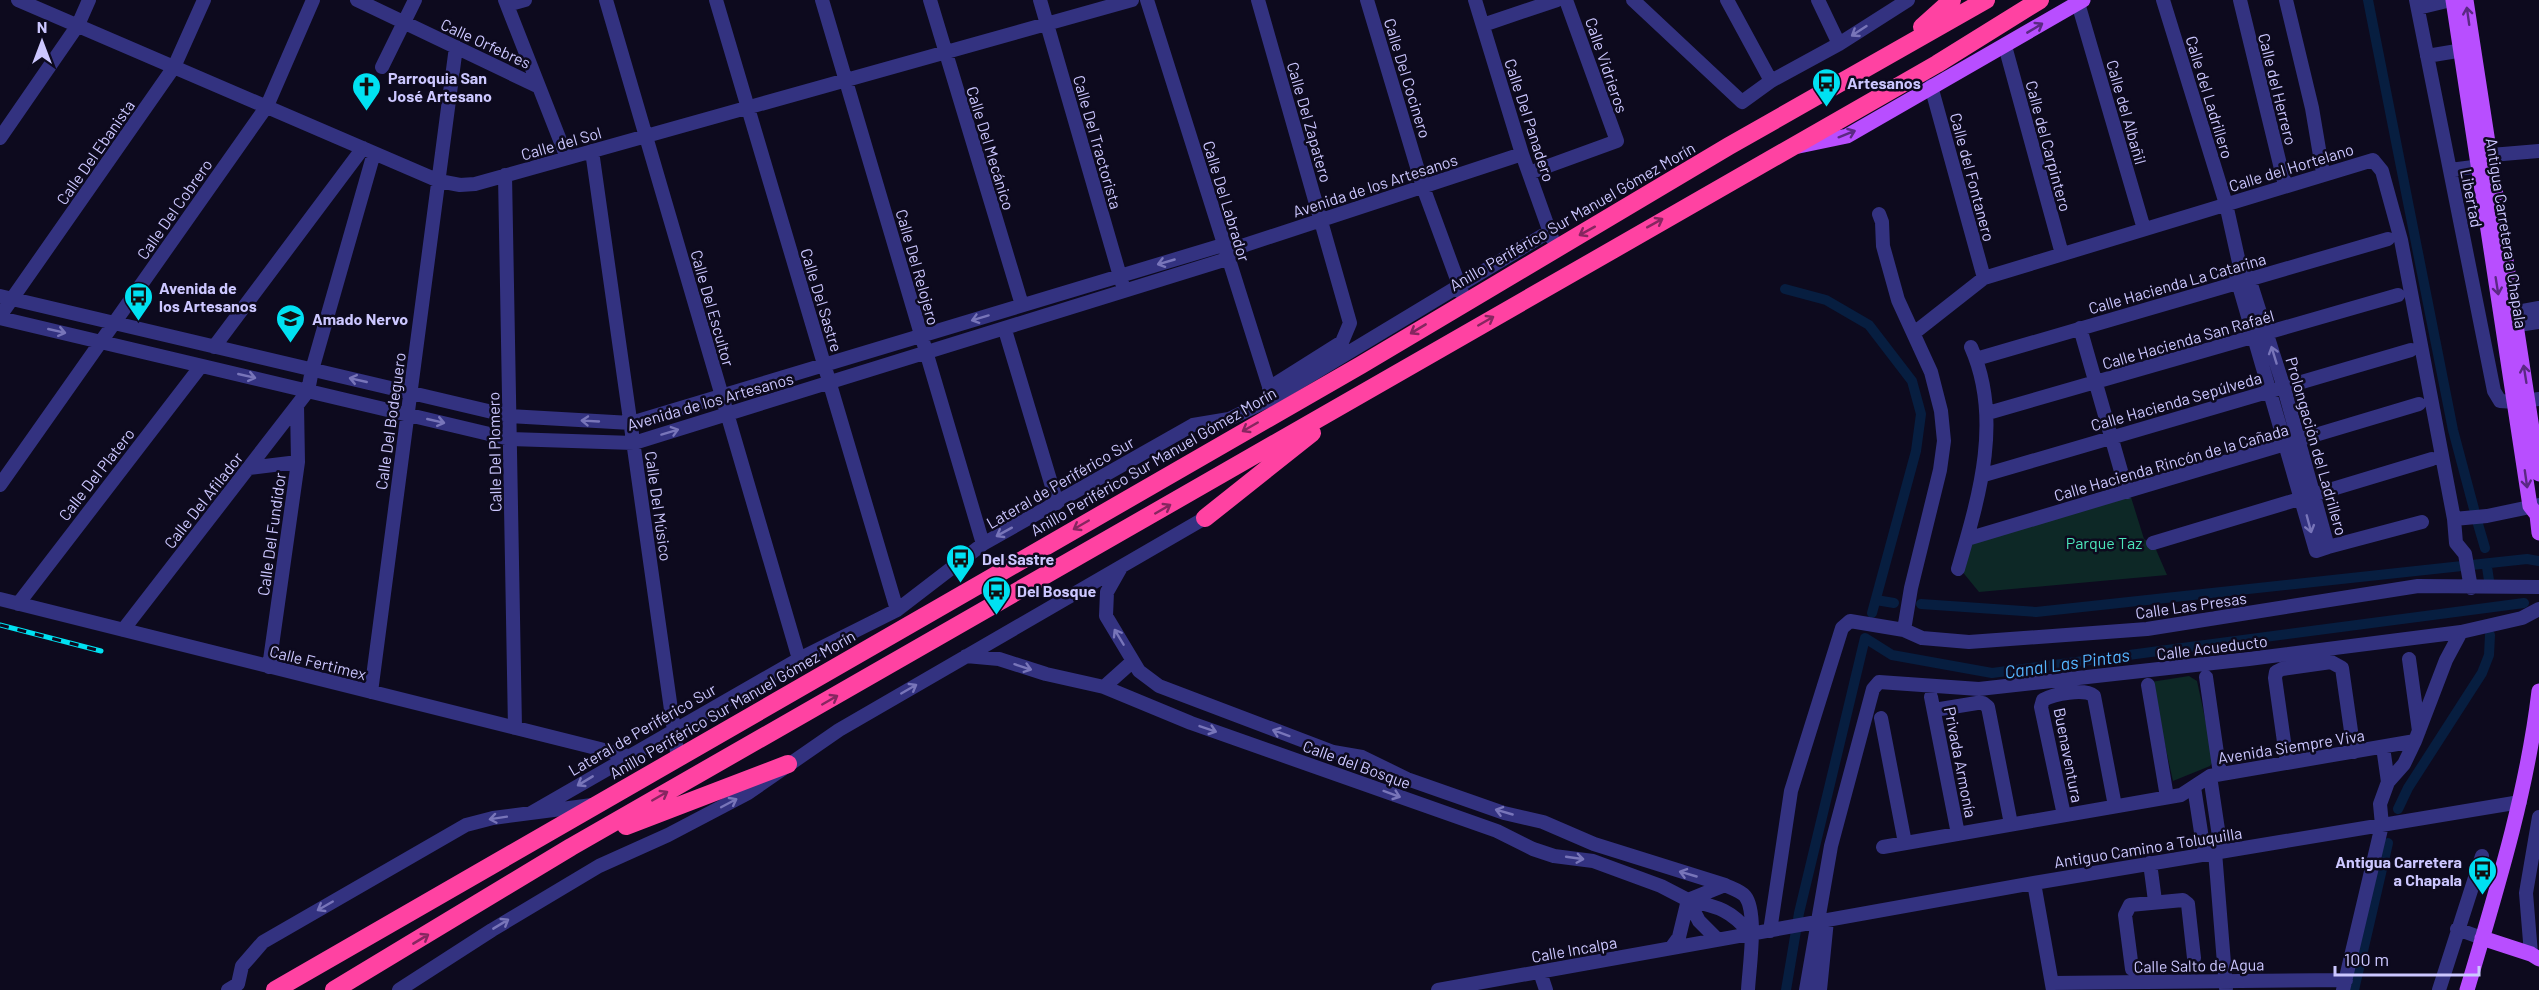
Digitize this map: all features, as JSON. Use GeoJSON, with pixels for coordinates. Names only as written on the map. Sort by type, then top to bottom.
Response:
{"type":"FeatureCollection","features":[{"type":"Feature","properties":{"kind":"highway"},"geometry":{"type":"LineString","coordinates":[[1899,48],[1952,0]]}},
{"type":"Feature","properties":{"kind":"highway","name":"Anillo Periférico Sur Manuel Gómez Morín"},"geometry":{"type":"LineString","coordinates":[[275,990],[678,759],[1273,399],[1553,240],[1729,146],[1986,0]]}},
{"type":"Feature","properties":{"kind":"highway"},"geometry":{"type":"LineString","coordinates":[[334,990],[571,847],[1937,64],[2040,0]]}},
{"type":"Feature","properties":{"kind":"highway"},"geometry":{"type":"LineString","coordinates":[[1205,518],[1363,393]]}},
{"type":"Feature","properties":{"kind":"highway"},"geometry":{"type":"LineString","coordinates":[[571,847],[788,764]]}},
{"type":"Feature","properties":{"kind":"highway"},"geometry":{"type":"LineString","coordinates":[[348,990],[391,957]]}},
{"type":"Feature","properties":{"kind":"main road","name":"Antigua Carretera a Chapala"},"geometry":{"type":"LineString","coordinates":[[2452,0],[2467,49]]}},
{"type":"Feature","properties":{"kind":"main road","name":"Antigua Carretera a Chapala"},"geometry":{"type":"LineString","coordinates":[[2466,0],[2467,49],[2539,532]]}},
{"type":"Feature","properties":{"kind":"main road"},"geometry":{"type":"LineString","coordinates":[[1790,148],[1847,136],[2081,1]]}},
{"type":"Feature","properties":{"kind":"main road","name":"Antigua Carretera a Chapala"},"geometry":{"type":"LineString","coordinates":[[2521,401],[2539,474]]}},
{"type":"Feature","properties":{"kind":"main road"},"geometry":{"type":"LineString","coordinates":[[2467,990],[2520,802],[2534,735],[2539,692]]}},
{"type":"Feature","properties":{"kind":"main road"},"geometry":{"type":"LineString","coordinates":[[2482,938],[2535,956]]}},
{"type":"Feature","properties":{"kind":"street","name":"Calle del Sol"},"geometry":{"type":"LineString","coordinates":[[18,0],[439,181],[460,185],[567,158],[1132,0]]}},
{"type":"Feature","properties":{"kind":"street"},"geometry":{"type":"LineString","coordinates":[[0,138],[78,26],[89,0]]}},
{"type":"Feature","properties":{"kind":"street","name":"Calle Del Ebanista"},"geometry":{"type":"LineString","coordinates":[[0,317],[6,298],[174,67],[204,0]]}},
{"type":"Feature","properties":{"kind":"street","name":"Calle Del Cobrero"},"geometry":{"type":"LineString","coordinates":[[0,484],[267,106],[313,0]]}},
{"type":"Feature","properties":{"kind":"street","name":"Calle Orfebres"},"geometry":{"type":"LineString","coordinates":[[357,0],[537,86]]}},
{"type":"Feature","properties":{"kind":"street"},"geometry":{"type":"LineString","coordinates":[[382,67],[415,0]]}},
{"type":"Feature","properties":{"kind":"street"},"geometry":{"type":"LineString","coordinates":[[525,0],[506,2],[567,158]]}},
{"type":"Feature","properties":{"kind":"street","name":"Calle Del Escultor"},"geometry":{"type":"LineString","coordinates":[[606,0],[799,659]]}},
{"type":"Feature","properties":{"kind":"street","name":"Calle Del Sastre"},"geometry":{"type":"LineString","coordinates":[[716,0],[897,610]]}},
{"type":"Feature","properties":{"kind":"street","name":"Calle Del Relojero"},"geometry":{"type":"LineString","coordinates":[[822,0],[983,544]]}},
{"type":"Feature","properties":{"kind":"street","name":"Calle Del Mecánico"},"geometry":{"type":"LineString","coordinates":[[930,0],[1022,305]]}},
{"type":"Feature","properties":{"kind":"street","name":"Calle Del Tractorista"},"geometry":{"type":"LineString","coordinates":[[1040,0],[1125,293]]}},
{"type":"Feature","properties":{"kind":"street","name":"Calle Del Labrador"},"geometry":{"type":"LineString","coordinates":[[1147,0],[1273,399]]}},
{"type":"Feature","properties":{"kind":"street","name":"Calle Del Zapatero"},"geometry":{"type":"LineString","coordinates":[[1258,0],[1350,324],[1348,333],[1342,342],[1273,399]]}},
{"type":"Feature","properties":{"kind":"street","name":"Calle Del Cocinero"},"geometry":{"type":"LineString","coordinates":[[1367,0],[1423,187],[1462,292]]}},
{"type":"Feature","properties":{"kind":"street","name":"Calle Del Panadero"},"geometry":{"type":"LineString","coordinates":[[1475,0],[1521,154],[1553,240]]}},
{"type":"Feature","properties":{"kind":"street"},"geometry":{"type":"LineString","coordinates":[[1483,24],[1557,0]]}},
{"type":"Feature","properties":{"kind":"street","name":"Calle Vidrieros"},"geometry":{"type":"LineString","coordinates":[[1529,173],[1617,141],[1566,0]]}},
{"type":"Feature","properties":{"kind":"street"},"geometry":{"type":"LineString","coordinates":[[1633,0],[1742,102],[1771,81],[1839,44],[1902,1]]}},
{"type":"Feature","properties":{"kind":"street"},"geometry":{"type":"LineString","coordinates":[[1727,0],[1771,81]]}},
{"type":"Feature","properties":{"kind":"street"},"geometry":{"type":"LineString","coordinates":[[1818,0],[1839,44]]}},
{"type":"Feature","properties":{"kind":"street","name":"Calle del Ladrillero"},"geometry":{"type":"LineString","coordinates":[[2163,0],[2226,204]]}},
{"type":"Feature","properties":{"kind":"street","name":"Calle del Herrero"},"geometry":{"type":"LineString","coordinates":[[2240,0],[2285,185]]}},
{"type":"Feature","properties":{"kind":"street"},"geometry":{"type":"LineString","coordinates":[[2286,0],[2312,108],[2323,173]]}},
{"type":"Feature","properties":{"kind":"street"},"geometry":{"type":"LineString","coordinates":[[2417,4],[2452,0]]}},
{"type":"Feature","properties":{"kind":"street","name":"Calle del Albañil"},"geometry":{"type":"LineString","coordinates":[[2081,1],[2144,230]]}},
{"type":"Feature","properties":{"kind":"street","name":"Libertad"},"geometry":{"type":"LineString","coordinates":[[2417,4],[2494,391],[2521,401]]}},
{"type":"Feature","properties":{"kind":"street","name":"Calle del Carpintero"},"geometry":{"type":"LineString","coordinates":[[2005,46],[2062,254]]}},
{"type":"Feature","properties":{"kind":"street","name":"Calle Del Bodeguero"},"geometry":{"type":"LineString","coordinates":[[371,692],[456,47]]}},
{"type":"Feature","properties":{"kind":"street"},"geometry":{"type":"LineString","coordinates":[[2427,56],[2467,49]]}},
{"type":"Feature","properties":{"kind":"street","name":"Calle del Fontanero"},"geometry":{"type":"LineString","coordinates":[[1931,86],[1984,278]]}},
{"type":"Feature","properties":{"kind":"street"},"geometry":{"type":"LineString","coordinates":[[2450,170],[2539,150]]}},
{"type":"Feature","properties":{"kind":"street"},"geometry":{"type":"LineString","coordinates":[[214,346],[369,151]]}},
{"type":"Feature","properties":{"kind":"street"},"geometry":{"type":"LineString","coordinates":[[308,391],[369,151]]}},
{"type":"Feature","properties":{"kind":"street","name":"Calle Del Músico"},"geometry":{"type":"LineString","coordinates":[[592,151],[678,759]]}},
{"type":"Feature","properties":{"kind":"street","name":"Avenida de los Artesanos"},"geometry":{"type":"LineString","coordinates":[[0,317],[510,439],[634,443],[1125,293],[1239,247],[1521,154]]}},
{"type":"Feature","properties":{"kind":"street","name":"Calle del Hortelano"},"geometry":{"type":"LineString","coordinates":[[1914,333],[1984,278],[2323,173],[2373,160],[2382,171],[2412,293],[2454,519],[2456,543],[2465,554],[2470,582]]}},
{"type":"Feature","properties":{"kind":"street","name":"Calle Del Plomero"},"geometry":{"type":"LineString","coordinates":[[505,175],[515,728]]}},
{"type":"Feature","properties":{"kind":"street","name":"Prolongación del Ladrillero"},"geometry":{"type":"LineString","coordinates":[[2226,204],[2243,276],[2308,497],[2316,551],[2422,522]]}},
{"type":"Feature","properties":{"kind":"street"},"geometry":{"type":"LineString","coordinates":[[1879,214],[1882,222],[1883,246],[1898,300],[1930,372],[1941,411],[1944,441],[1940,470],[1911,588],[1904,630]]}},
{"type":"Feature","properties":{"kind":"street","name":"Calle Hacienda La Catarina"},"geometry":{"type":"LineString","coordinates":[[1988,413],[1974,353],[2080,328],[2243,276],[2388,239]]}},
{"type":"Feature","properties":{"kind":"street","name":"Avenida de los Artesanos"},"geometry":{"type":"LineString","coordinates":[[6,298],[509,416],[631,423],[1120,276],[1225,252]]}},
{"type":"Feature","properties":{"kind":"street","name":"Calle Hacienda San Rafaél"},"geometry":{"type":"LineString","coordinates":[[1988,413],[2398,295]]}},
{"type":"Feature","properties":{"kind":"street"},"geometry":{"type":"LineString","coordinates":[[2509,320],[2539,308]]}},
{"type":"Feature","properties":{"kind":"street"},"geometry":{"type":"LineString","coordinates":[[2509,320],[2539,322]]}},
{"type":"Feature","properties":{"kind":"street"},"geometry":{"type":"LineString","coordinates":[[2080,328],[2127,492]]}},
{"type":"Feature","properties":{"kind":"street"},"geometry":{"type":"LineString","coordinates":[[1005,330],[1057,503]]}},
{"type":"Feature","properties":{"kind":"street","name":"Calle Hacienda Sepúlveda"},"geometry":{"type":"LineString","coordinates":[[1984,475],[2411,350]]}},
{"type":"Feature","properties":{"kind":"street","name":"Calle Del Platero"},"geometry":{"type":"LineString","coordinates":[[18,604],[201,366]]}},
{"type":"Feature","properties":{"kind":"street","name":"Calle Del Afilador"},"geometry":{"type":"LineString","coordinates":[[123,630],[308,391]]}},
{"type":"Feature","properties":{"kind":"street","name":"Lateral de Periférico Sur"},"geometry":{"type":"LineString","coordinates":[[531,813],[673,729],[799,659],[897,610],[983,544],[1193,424],[1230,419],[1273,399]]}},
{"type":"Feature","properties":{"kind":"street","name":"Calle Hacienda Rincón de la Cañada"},"geometry":{"type":"LineString","coordinates":[[1967,539],[2293,444],[2419,404]]}},
{"type":"Feature","properties":{"kind":"street","name":"Calle Del Fundidor"},"geometry":{"type":"LineString","coordinates":[[269,667],[298,462],[297,405]]}},
{"type":"Feature","properties":{"kind":"street"},"geometry":{"type":"LineString","coordinates":[[1958,569],[1984,475],[1988,413]]}},
{"type":"Feature","properties":{"kind":"street"},"geometry":{"type":"LineString","coordinates":[[2153,543],[2432,459]]}},
{"type":"Feature","properties":{"kind":"street"},"geometry":{"type":"LineString","coordinates":[[249,468],[298,462]]}},
{"type":"Feature","properties":{"kind":"street"},"geometry":{"type":"LineString","coordinates":[[2454,519],[2536,509]]}},
{"type":"Feature","properties":{"kind":"street"},"geometry":{"type":"LineString","coordinates":[[399,990],[492,930],[599,867],[668,835],[748,793],[839,730],[1205,518]]}},
{"type":"Feature","properties":{"kind":"street","name":"Calle del Bosque"},"geometry":{"type":"LineString","coordinates":[[1123,565],[1110,582],[1107,592],[1106,616],[1139,671],[1159,686],[1333,752],[1362,757],[1407,779],[1504,813],[1543,822],[1594,844],[1725,885],[1745,895],[1750,907],[1750,933]]}},
{"type":"Feature","properties":{"kind":"street","name":"Calle Las Presas"},"geometry":{"type":"LineString","coordinates":[[1776,930],[1791,791],[1842,628],[1850,621],[1904,630],[1922,638],[1970,642],[2147,629],[2418,586],[2470,582],[2539,587]]}},
{"type":"Feature","properties":{"kind":"street","name":"Calle Fertimex"},"geometry":{"type":"LineString","coordinates":[[0,599],[628,756]]}},
{"type":"Feature","properties":{"kind":"street","name":"Calle Acueducto"},"geometry":{"type":"LineString","coordinates":[[1806,990],[1831,846],[1873,689],[1879,682],[1979,689],[2249,660],[2461,632],[2522,618],[2539,609]]}},
{"type":"Feature","properties":{"kind":"street"},"geometry":{"type":"LineString","coordinates":[[2345,985],[2382,825],[2380,804],[2388,782],[2404,764],[2417,737],[2446,660],[2461,632]]}},
{"type":"Feature","properties":{"kind":"street","name":"Calle del Bosque"},"geometry":{"type":"LineString","coordinates":[[966,656],[999,659],[1046,674],[1104,687],[1191,723],[1497,831],[1533,849],[1554,856],[1593,861],[1627,872],[1688,900],[1722,908],[1738,918],[1750,933]]}},
{"type":"Feature","properties":{"kind":"street"},"geometry":{"type":"LineString","coordinates":[[2409,660],[2417,737]]}},
{"type":"Feature","properties":{"kind":"street"},"geometry":{"type":"LineString","coordinates":[[1104,687],[1133,661]]}},
{"type":"Feature","properties":{"kind":"street"},"geometry":{"type":"LineString","coordinates":[[2288,763],[2275,678],[2276,672],[2282,669],[2331,662],[2342,668],[2354,752]]}},
{"type":"Feature","properties":{"kind":"street"},"geometry":{"type":"LineString","coordinates":[[2206,677],[2220,843],[2215,852],[2226,986]]}},
{"type":"Feature","properties":{"kind":"street"},"geometry":{"type":"LineString","coordinates":[[2148,685],[2167,797]]}},
{"type":"Feature","properties":{"kind":"street","name":"Buenaventura"},"geometry":{"type":"LineString","coordinates":[[2064,815],[2041,707],[2043,700],[2084,692],[2094,696],[2115,806]]}},
{"type":"Feature","properties":{"kind":"street","name":"Privada Armonía"},"geometry":{"type":"LineString","coordinates":[[1958,834],[1932,704],[1983,703],[1988,707],[2011,824]]}},
{"type":"Feature","properties":{"kind":"street"},"geometry":{"type":"LineString","coordinates":[[1881,718],[1905,843]]}},
{"type":"Feature","properties":{"kind":"street","name":"Avenida Siempre Viva"},"geometry":{"type":"LineString","coordinates":[[1883,847],[2181,795],[2215,775],[2383,747],[2417,737]]}},
{"type":"Feature","properties":{"kind":"street"},"geometry":{"type":"LineString","coordinates":[[2383,747],[2388,782]]}},
{"type":"Feature","properties":{"kind":"street"},"geometry":{"type":"LineString","coordinates":[[2194,787],[2203,845],[2215,852]]}},
{"type":"Feature","properties":{"kind":"street","name":"Antiguo Camino a Toluquilla"},"geometry":{"type":"LineString","coordinates":[[1776,930],[2150,863],[2520,802]]}},
{"type":"Feature","properties":{"kind":"street"},"geometry":{"type":"LineString","coordinates":[[228,990],[238,984],[242,966],[263,942],[466,825],[598,804]]}},
{"type":"Feature","properties":{"kind":"street"},"geometry":{"type":"LineString","coordinates":[[2535,956],[2526,893],[2539,817]]}},
{"type":"Feature","properties":{"kind":"street"},"geometry":{"type":"LineString","coordinates":[[2439,990],[2481,856]]}},
{"type":"Feature","properties":{"kind":"street"},"geometry":{"type":"LineString","coordinates":[[2150,863],[2155,902]]}},
{"type":"Feature","properties":{"kind":"street"},"geometry":{"type":"LineString","coordinates":[[2034,883],[2052,987]]}},
{"type":"Feature","properties":{"kind":"street"},"geometry":{"type":"LineString","coordinates":[[1688,900],[1725,885]]}},
{"type":"Feature","properties":{"kind":"street"},"geometry":{"type":"LineString","coordinates":[[2132,969],[2126,909],[2130,905],[2176,898],[2188,904],[2194,957]]}},
{"type":"Feature","properties":{"kind":"street"},"geometry":{"type":"LineString","coordinates":[[1688,900],[1699,921],[1716,938]]}},
{"type":"Feature","properties":{"kind":"street"},"geometry":{"type":"LineString","coordinates":[[1671,948],[1679,937],[1688,900]]}},
{"type":"Feature","properties":{"kind":"street"},"geometry":{"type":"LineString","coordinates":[[1817,923],[1820,990]]}},
{"type":"Feature","properties":{"kind":"street"},"geometry":{"type":"LineString","coordinates":[[2457,929],[2482,938]]}},
{"type":"Feature","properties":{"kind":"street"},"geometry":{"type":"LineString","coordinates":[[1748,990],[1750,933],[1776,930]]}},
{"type":"Feature","properties":{"kind":"street","name":"Calle Incalpa"},"geometry":{"type":"LineString","coordinates":[[1438,990],[1750,933]]}},
{"type":"Feature","properties":{"kind":"street"},"geometry":{"type":"LineString","coordinates":[[1540,972],[1546,990]]}},
{"type":"Feature","properties":{"kind":"street","name":"Calle Salto de Agua"},"geometry":{"type":"LineString","coordinates":[[2052,987],[2345,985]]}},
{"type":"Feature","properties":{"kind":"green space","name":"Parque Taz"},"geometry":{"type":"Polygon","coordinates":[[[2130,494],[2144,539],[2154,545],[2167,575],[1979,592],[1961,570],[1970,540],[2130,494]]]}},
{"type":"Feature","properties":{"kind":"green space"},"geometry":{"type":"Polygon","coordinates":[[[2189,676],[2197,681],[2214,760],[2210,766],[2173,781],[2151,682],[2189,676]]]}},
{"type":"Feature","properties":{"kind":"waterway"},"geometry":{"type":"LineString","coordinates":[[2368,0],[2453,430],[2474,509]]}},
{"type":"Feature","properties":{"kind":"waterway"},"geometry":{"type":"LineString","coordinates":[[1785,289],[1826,300],[1869,325],[1912,381],[1921,414],[1916,451],[1872,613]]}},
{"type":"Feature","properties":{"kind":"waterway"},"geometry":{"type":"LineString","coordinates":[[2478,524],[2485,548]]}},
{"type":"Feature","properties":{"kind":"waterway"},"geometry":{"type":"LineString","coordinates":[[1921,604],[2036,612],[2527,559],[2539,561]]}},
{"type":"Feature","properties":{"kind":"waterway"},"geometry":{"type":"LineString","coordinates":[[2487,567],[2490,587]]}},
{"type":"Feature","properties":{"kind":"waterway"},"geometry":{"type":"LineString","coordinates":[[1876,600],[1894,603]]}},
{"type":"Feature","properties":{"kind":"waterway","name":"Canal Las Pintas"},"geometry":{"type":"LineString","coordinates":[[1786,990],[1799,913],[1865,638],[1892,655],[1992,673],[2524,603]]}},
{"type":"Feature","properties":{"kind":"waterway"},"geometry":{"type":"LineString","coordinates":[[2398,809],[2408,788],[2482,673],[2489,655],[2490,635]]}},
{"type":"Feature","properties":{"kind":"waterway"},"geometry":{"type":"LineString","coordinates":[[2354,990],[2388,843]]}},
{"type":"Feature","properties":{"kind":"railway"},"geometry":{"type":"LineString","coordinates":[[0,625],[101,651]]}},
{"type":"Feature","properties":{"kind":"place","name":"Artesanos"},"geometry":{"type":"Point","coordinates":[1826,108]}},
{"type":"Feature","properties":{"kind":"place","name":"Parroquia San José Artesano"},"geometry":{"type":"Point","coordinates":[367,112]}},
{"type":"Feature","properties":{"kind":"place","name":"Avenida de los Artesanos"},"geometry":{"type":"Point","coordinates":[138,322]}},
{"type":"Feature","properties":{"kind":"place","name":"Amado Nervo"},"geometry":{"type":"Point","coordinates":[291,344]}},
{"type":"Feature","properties":{"kind":"place","name":"Del Sastre"},"geometry":{"type":"Point","coordinates":[961,584]}},
{"type":"Feature","properties":{"kind":"place","name":"Del Bosque"},"geometry":{"type":"Point","coordinates":[996,616]}},
{"type":"Feature","properties":{"kind":"place","name":"Antigua Carretera a Chapala"},"geometry":{"type":"Point","coordinates":[2483,896]}}]}
